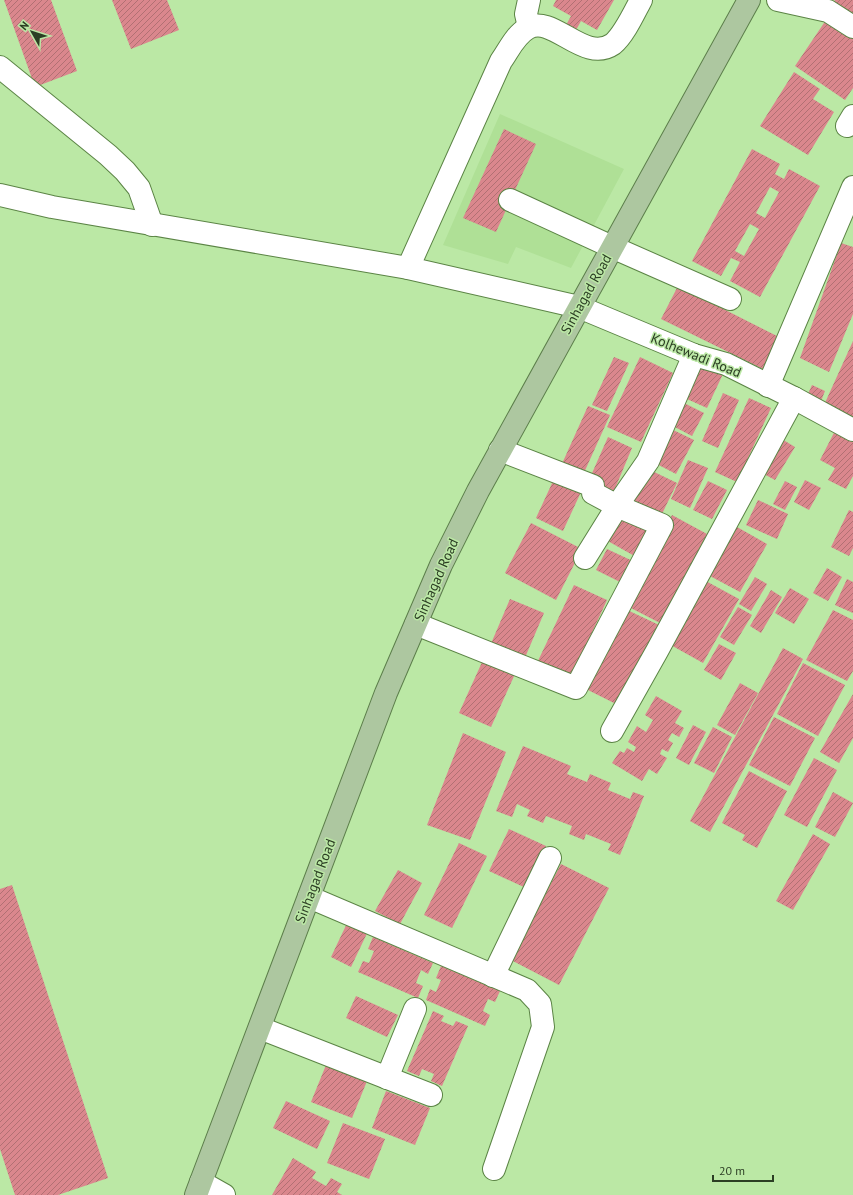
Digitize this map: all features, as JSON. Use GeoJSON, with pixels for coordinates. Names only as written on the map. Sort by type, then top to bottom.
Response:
{"type":"FeatureCollection","features":[{"type":"Feature","properties":{"kind":"main road","name":"Sinhagad Road"},"geometry":{"type":"LineString","coordinates":[[199,1189],[386,693],[441,565],[500,450],[749,0]]}},
{"type":"Feature","properties":{"kind":"street"},"geometry":{"type":"LineString","coordinates":[[529,0],[526,14],[529,27]]}},
{"type":"Feature","properties":{"kind":"street"},"geometry":{"type":"LineString","coordinates":[[408,268],[501,61],[518,35],[529,27],[539,26],[550,28],[591,49],[602,49],[613,43],[621,35],[641,0]]}},
{"type":"Feature","properties":{"kind":"street"},"geometry":{"type":"LineString","coordinates":[[778,0],[828,11],[853,26]]}},
{"type":"Feature","properties":{"kind":"street"},"geometry":{"type":"LineString","coordinates":[[0,67],[126,171],[139,188],[152,225]]}},
{"type":"Feature","properties":{"kind":"street"},"geometry":{"type":"LineString","coordinates":[[768,386],[853,187]]}},
{"type":"Feature","properties":{"kind":"street","name":"Kolhewadi Road"},"geometry":{"type":"LineString","coordinates":[[0,195],[52,207],[152,225],[273,244],[408,268],[579,307],[694,355],[726,364],[853,430]]}},
{"type":"Feature","properties":{"kind":"street"},"geometry":{"type":"LineString","coordinates":[[510,200],[612,248],[730,299]]}},
{"type":"Feature","properties":{"kind":"street"},"geometry":{"type":"LineString","coordinates":[[585,558],[617,506],[648,461],[694,355]]}},
{"type":"Feature","properties":{"kind":"street"},"geometry":{"type":"LineString","coordinates":[[612,731],[661,645],[794,398]]}},
{"type":"Feature","properties":{"kind":"street"},"geometry":{"type":"LineString","coordinates":[[416,624],[576,688],[662,525],[617,506],[593,493],[593,486],[500,450]]}},
{"type":"Feature","properties":{"kind":"street"},"geometry":{"type":"LineString","coordinates":[[493,976],[550,858]]}},
{"type":"Feature","properties":{"kind":"street"},"geometry":{"type":"LineString","coordinates":[[309,897],[527,990],[540,1004],[543,1027],[494,1169]]}},
{"type":"Feature","properties":{"kind":"street"},"geometry":{"type":"LineString","coordinates":[[387,1078],[415,1009]]}},
{"type":"Feature","properties":{"kind":"street"},"geometry":{"type":"LineString","coordinates":[[260,1028],[431,1095]]}},
{"type":"Feature","properties":{"kind":"street"},"geometry":{"type":"LineString","coordinates":[[199,1189],[224,1195]]}},
{"type":"Feature","properties":{"kind":"shaded area"},"geometry":{"type":"Polygon","coordinates":[[[500,114],[624,169],[571,268],[516,247],[508,264],[443,245],[500,114]]]}},
{"type":"Feature","properties":{"kind":"building"},"geometry":{"type":"Polygon","coordinates":[[[4,0],[51,0],[77,71],[35,87],[4,0]]]}},
{"type":"Feature","properties":{"kind":"building"},"geometry":{"type":"Polygon","coordinates":[[[112,0],[167,0],[179,30],[131,49],[112,0]]]}},
{"type":"Feature","properties":{"kind":"building"},"geometry":{"type":"Polygon","coordinates":[[[556,0],[614,0],[597,30],[581,21],[575,32],[565,27],[571,16],[553,6],[556,0]]]}},
{"type":"Feature","properties":{"kind":"building"},"geometry":{"type":"Polygon","coordinates":[[[835,0],[853,0],[853,21],[831,6],[835,0]]]}},
{"type":"Feature","properties":{"kind":"building"},"geometry":{"type":"Polygon","coordinates":[[[826,20],[853,38],[853,88],[845,100],[795,66],[826,20]]]}},
{"type":"Feature","properties":{"kind":"building"},"geometry":{"type":"Polygon","coordinates":[[[794,72],[820,89],[813,99],[834,112],[808,155],[760,126],[794,72]]]}},
{"type":"Feature","properties":{"kind":"building"},"geometry":{"type":"Polygon","coordinates":[[[504,129],[536,144],[496,232],[463,218],[504,129]]]}},
{"type":"Feature","properties":{"kind":"building"},"geometry":{"type":"Polygon","coordinates":[[[752,149],[780,164],[775,174],[784,179],[789,169],[820,186],[760,297],[730,281],[740,262],[731,258],[721,276],[692,261],[752,149]],[[770,187],[756,213],[765,218],[779,192],[770,187]],[[750,224],[735,251],[744,256],[759,229],[750,224]]]}},
{"type":"Feature","properties":{"kind":"building"},"geometry":{"type":"Polygon","coordinates":[[[841,243],[853,247],[853,314],[829,372],[800,358],[841,243]]]}},
{"type":"Feature","properties":{"kind":"building"},"geometry":{"type":"Polygon","coordinates":[[[678,286],[777,336],[765,370],[661,319],[678,286]]]}},
{"type":"Feature","properties":{"kind":"building"},"geometry":{"type":"Polygon","coordinates":[[[853,341],[853,418],[824,405],[853,341]]]}},
{"type":"Feature","properties":{"kind":"building"},"geometry":{"type":"Polygon","coordinates":[[[614,357],[629,363],[607,411],[592,405],[614,357]]]}},
{"type":"Feature","properties":{"kind":"building"},"geometry":{"type":"Polygon","coordinates":[[[640,357],[673,373],[641,442],[607,427],[640,357]]]}},
{"type":"Feature","properties":{"kind":"building"},"geometry":{"type":"Polygon","coordinates":[[[694,360],[723,374],[707,408],[678,395],[694,360]]]}},
{"type":"Feature","properties":{"kind":"building"},"geometry":{"type":"Polygon","coordinates":[[[812,385],[825,391],[821,401],[808,394],[812,385]]]}},
{"type":"Feature","properties":{"kind":"building"},"geometry":{"type":"Polygon","coordinates":[[[723,393],[739,400],[718,448],[702,441],[723,393]]]}},
{"type":"Feature","properties":{"kind":"building"},"geometry":{"type":"Polygon","coordinates":[[[749,398],[771,408],[737,482],[715,472],[749,398]]]}},
{"type":"Feature","properties":{"kind":"building"},"geometry":{"type":"Polygon","coordinates":[[[682,402],[704,413],[692,436],[671,425],[682,402]]]}},
{"type":"Feature","properties":{"kind":"building"},"geometry":{"type":"Polygon","coordinates":[[[588,406],[610,415],[583,475],[561,466],[588,406]]]}},
{"type":"Feature","properties":{"kind":"building"},"geometry":{"type":"Polygon","coordinates":[[[838,425],[853,432],[853,476],[846,489],[828,480],[835,468],[820,460],[838,425]]]}},
{"type":"Feature","properties":{"kind":"building"},"geometry":{"type":"Polygon","coordinates":[[[671,429],[694,440],[676,474],[653,462],[671,429]]]}},
{"type":"Feature","properties":{"kind":"building"},"geometry":{"type":"Polygon","coordinates":[[[608,437],[632,448],[614,491],[589,480],[608,437]]]}},
{"type":"Feature","properties":{"kind":"building"},"geometry":{"type":"Polygon","coordinates":[[[780,438],[795,447],[775,480],[760,472],[780,438]]]}},
{"type":"Feature","properties":{"kind":"building"},"geometry":{"type":"Polygon","coordinates":[[[688,460],[708,468],[690,508],[671,499],[688,460]]]}},
{"type":"Feature","properties":{"kind":"building"},"geometry":{"type":"Polygon","coordinates":[[[646,468],[677,483],[660,518],[629,502],[646,468]]]}},
{"type":"Feature","properties":{"kind":"building"},"geometry":{"type":"Polygon","coordinates":[[[554,479],[581,492],[563,531],[536,518],[554,479]]]}},
{"type":"Feature","properties":{"kind":"building"},"geometry":{"type":"Polygon","coordinates":[[[805,480],[821,488],[809,510],[794,502],[805,480]]]}},
{"type":"Feature","properties":{"kind":"building"},"geometry":{"type":"Polygon","coordinates":[[[708,481],[727,490],[712,519],[693,510],[708,481]]]}},
{"type":"Feature","properties":{"kind":"building"},"geometry":{"type":"Polygon","coordinates":[[[785,481],[797,487],[785,510],[773,504],[785,481]]]}},
{"type":"Feature","properties":{"kind":"building"},"geometry":{"type":"Polygon","coordinates":[[[758,500],[788,514],[777,539],[746,525],[758,500]]]}},
{"type":"Feature","properties":{"kind":"building"},"geometry":{"type":"Polygon","coordinates":[[[849,510],[853,512],[853,548],[849,556],[831,547],[849,510]]]}},
{"type":"Feature","properties":{"kind":"building"},"geometry":{"type":"Polygon","coordinates":[[[621,512],[654,531],[638,558],[606,540],[621,512]]]}},
{"type":"Feature","properties":{"kind":"building"},"geometry":{"type":"Polygon","coordinates":[[[672,515],[707,534],[660,623],[625,605],[672,515]]]}},
{"type":"Feature","properties":{"kind":"building"},"geometry":{"type":"Polygon","coordinates":[[[531,523],[582,549],[556,600],[505,573],[531,523]]]}},
{"type":"Feature","properties":{"kind":"building"},"geometry":{"type":"Polygon","coordinates":[[[737,527],[767,544],[740,592],[710,576],[737,527]]]}},
{"type":"Feature","properties":{"kind":"building"},"geometry":{"type":"Polygon","coordinates":[[[607,549],[637,563],[626,585],[596,570],[607,549]]]}},
{"type":"Feature","properties":{"kind":"building"},"geometry":{"type":"Polygon","coordinates":[[[827,568],[842,577],[828,601],[813,593],[827,568]]]}},
{"type":"Feature","properties":{"kind":"building"},"geometry":{"type":"Polygon","coordinates":[[[755,577],[767,584],[751,611],[739,604],[755,577]]]}},
{"type":"Feature","properties":{"kind":"building"},"geometry":{"type":"Polygon","coordinates":[[[847,579],[853,582],[853,613],[835,605],[847,579]]]}},
{"type":"Feature","properties":{"kind":"building"},"geometry":{"type":"Polygon","coordinates":[[[704,580],[739,599],[703,663],[669,644],[704,580]]]}},
{"type":"Feature","properties":{"kind":"building"},"geometry":{"type":"Polygon","coordinates":[[[574,585],[607,600],[571,678],[537,663],[574,585]]]}},
{"type":"Feature","properties":{"kind":"building"},"geometry":{"type":"Polygon","coordinates":[[[790,588],[809,599],[794,624],[775,613],[790,588]]]}},
{"type":"Feature","properties":{"kind":"building"},"geometry":{"type":"Polygon","coordinates":[[[771,590],[782,597],[761,633],[750,626],[771,590]]]}},
{"type":"Feature","properties":{"kind":"building"},"geometry":{"type":"Polygon","coordinates":[[[510,599],[544,613],[524,660],[490,646],[510,599]]]}},
{"type":"Feature","properties":{"kind":"building"},"geometry":{"type":"Polygon","coordinates":[[[738,607],[752,615],[734,645],[720,637],[738,607]]]}},
{"type":"Feature","properties":{"kind":"building"},"geometry":{"type":"Polygon","coordinates":[[[623,608],[659,625],[620,706],[584,688],[623,608]]]}},
{"type":"Feature","properties":{"kind":"building"},"geometry":{"type":"Polygon","coordinates":[[[833,610],[853,620],[853,671],[847,681],[806,660],[833,610]]]}},
{"type":"Feature","properties":{"kind":"building"},"geometry":{"type":"Polygon","coordinates":[[[719,644],[736,653],[721,680],[704,670],[719,644]]]}},
{"type":"Feature","properties":{"kind":"building"},"geometry":{"type":"Polygon","coordinates":[[[783,648],[803,659],[710,832],[690,821],[783,648]]]}},
{"type":"Feature","properties":{"kind":"building"},"geometry":{"type":"Polygon","coordinates":[[[483,660],[515,674],[491,727],[459,713],[483,660]]]}},
{"type":"Feature","properties":{"kind":"building"},"geometry":{"type":"Polygon","coordinates":[[[803,663],[845,685],[818,736],[777,714],[803,663]]]}},
{"type":"Feature","properties":{"kind":"building"},"geometry":{"type":"Polygon","coordinates":[[[740,683],[758,693],[735,735],[717,725],[740,683]]]}},
{"type":"Feature","properties":{"kind":"building"},"geometry":{"type":"Polygon","coordinates":[[[853,694],[853,738],[839,763],[820,752],[853,694]]]}},
{"type":"Feature","properties":{"kind":"building"},"geometry":{"type":"Polygon","coordinates":[[[656,696],[682,711],[675,723],[684,728],[679,737],[672,733],[668,740],[673,743],[668,752],[662,749],[660,754],[667,758],[657,774],[649,769],[642,781],[612,763],[620,751],[624,753],[627,748],[634,752],[636,747],[628,742],[637,726],[646,732],[653,720],[645,715],[656,696]]]}},
{"type":"Feature","properties":{"kind":"building"},"geometry":{"type":"Polygon","coordinates":[[[774,717],[815,738],[790,786],[749,765],[774,717]]]}},
{"type":"Feature","properties":{"kind":"building"},"geometry":{"type":"Polygon","coordinates":[[[693,725],[706,732],[689,765],[676,758],[693,725]]]}},
{"type":"Feature","properties":{"kind":"building"},"geometry":{"type":"Polygon","coordinates":[[[713,727],[732,737],[714,773],[694,763],[713,727]]]}},
{"type":"Feature","properties":{"kind":"building"},"geometry":{"type":"Polygon","coordinates":[[[463,733],[506,752],[470,840],[427,825],[463,733]]]}},
{"type":"Feature","properties":{"kind":"building"},"geometry":{"type":"Polygon","coordinates":[[[523,746],[571,766],[567,774],[587,782],[590,774],[611,783],[608,790],[630,799],[633,792],[644,796],[620,855],[608,850],[611,844],[586,834],[584,840],[569,834],[572,826],[546,816],[543,823],[527,816],[530,810],[517,804],[512,817],[496,811],[523,746]]]}},
{"type":"Feature","properties":{"kind":"building"},"geometry":{"type":"Polygon","coordinates":[[[814,758],[837,770],[807,827],[784,815],[814,758]]]}},
{"type":"Feature","properties":{"kind":"building"},"geometry":{"type":"Polygon","coordinates":[[[749,771],[787,791],[757,848],[742,840],[745,835],[722,823],[749,771]]]}},
{"type":"Feature","properties":{"kind":"building"},"geometry":{"type":"Polygon","coordinates":[[[833,792],[853,803],[835,837],[815,827],[833,792]]]}},
{"type":"Feature","properties":{"kind":"building"},"geometry":{"type":"Polygon","coordinates":[[[509,829],[546,846],[526,888],[489,871],[509,829]]]}},
{"type":"Feature","properties":{"kind":"building"},"geometry":{"type":"Polygon","coordinates":[[[813,834],[830,844],[793,910],[776,901],[813,834]]]}},
{"type":"Feature","properties":{"kind":"building"},"geometry":{"type":"Polygon","coordinates":[[[459,843],[487,856],[452,928],[424,915],[459,843]]]}},
{"type":"Feature","properties":{"kind":"building"},"geometry":{"type":"Polygon","coordinates":[[[561,864],[609,888],[559,985],[511,960],[561,864]]]}},
{"type":"Feature","properties":{"kind":"building"},"geometry":{"type":"Polygon","coordinates":[[[398,870],[422,883],[400,924],[375,911],[398,870]]]}},
{"type":"Feature","properties":{"kind":"building"},"geometry":{"type":"Polygon","coordinates":[[[12,885],[108,1178],[58,1195],[15,1195],[0,1149],[0,889],[12,885]]]}},
{"type":"Feature","properties":{"kind":"building"},"geometry":{"type":"Polygon","coordinates":[[[350,917],[370,927],[351,967],[331,957],[350,917]]]}},
{"type":"Feature","properties":{"kind":"building"},"geometry":{"type":"Polygon","coordinates":[[[373,937],[433,963],[428,974],[421,970],[416,983],[423,986],[418,998],[358,972],[363,961],[369,963],[374,951],[368,949],[373,937]]]}},
{"type":"Feature","properties":{"kind":"building"},"geometry":{"type":"Polygon","coordinates":[[[441,966],[500,991],[495,1002],[488,999],[483,1011],[490,1015],[485,1026],[426,1000],[430,989],[436,992],[441,980],[436,978],[441,966]]]}},
{"type":"Feature","properties":{"kind":"building"},"geometry":{"type":"Polygon","coordinates":[[[356,996],[398,1015],[387,1037],[346,1018],[356,996]]]}},
{"type":"Feature","properties":{"kind":"building"},"geometry":{"type":"Polygon","coordinates":[[[433,1011],[444,1016],[441,1021],[453,1026],[456,1021],[468,1026],[442,1086],[431,1081],[434,1074],[422,1069],[419,1076],[407,1071],[433,1011]]]}},
{"type":"Feature","properties":{"kind":"building"},"geometry":{"type":"Polygon","coordinates":[[[326,1065],[367,1081],[352,1118],[311,1102],[326,1065]]]}},
{"type":"Feature","properties":{"kind":"building"},"geometry":{"type":"Polygon","coordinates":[[[386,1091],[430,1108],[415,1145],[372,1128],[386,1091]]]}},
{"type":"Feature","properties":{"kind":"building"},"geometry":{"type":"Polygon","coordinates":[[[286,1101],[330,1121],[317,1149],[273,1128],[286,1101]]]}},
{"type":"Feature","properties":{"kind":"building"},"geometry":{"type":"Polygon","coordinates":[[[343,1123],[385,1139],[369,1179],[327,1163],[343,1123]]]}},
{"type":"Feature","properties":{"kind":"building"},"geometry":{"type":"Polygon","coordinates":[[[293,1158],[316,1172],[312,1178],[326,1186],[331,1178],[342,1184],[337,1192],[342,1195],[272,1195],[293,1158]]]}}]}
